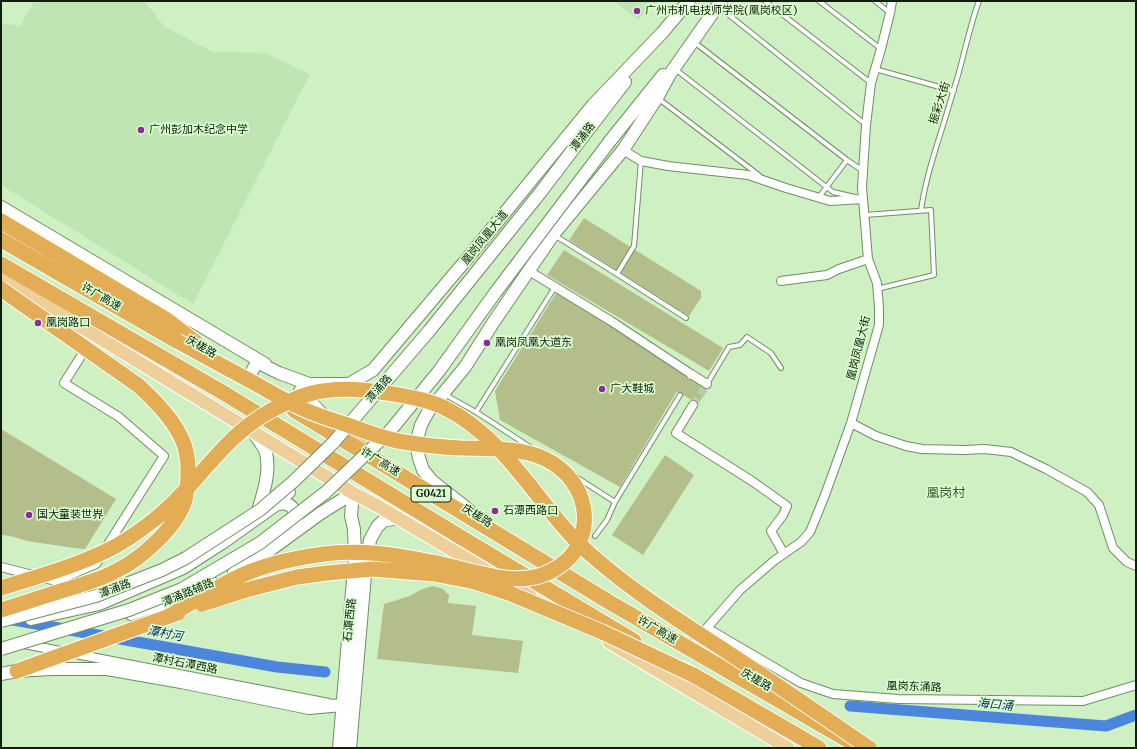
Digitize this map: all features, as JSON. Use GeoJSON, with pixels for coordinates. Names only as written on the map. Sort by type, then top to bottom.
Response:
{"type":"FeatureCollection","features":[{"type":"Feature","properties":{"kind":"highway"},"geometry":{"type":"LineString","coordinates":[[1,221],[167,320],[203,348]]}},
{"type":"Feature","properties":{"kind":"highway","name":"许广高速"},"geometry":{"type":"LineString","coordinates":[[1,240],[178,341],[602,598],[860,748]]}},
{"type":"Feature","properties":{"kind":"highway","name":"许广高速"},"geometry":{"type":"LineString","coordinates":[[1,264],[222,392],[462,538],[819,748]]}},
{"type":"Feature","properties":{"kind":"highway"},"geometry":{"type":"LineString","coordinates":[[1,289],[139,386],[159,405],[182,438],[188,460],[185,500],[179,512],[166,531],[136,559],[116,571],[90,582],[1,610]]}},
{"type":"Feature","properties":{"kind":"highway"},"geometry":{"type":"LineString","coordinates":[[169,616],[235,578],[254,570],[291,560],[325,554],[352,552],[393,556],[432,562],[491,576],[512,579],[534,578],[551,572],[565,563],[578,546],[583,534],[584,521],[581,497],[575,485],[567,474],[542,456],[515,450],[452,447],[403,442],[373,434],[298,407],[178,341]]}},
{"type":"Feature","properties":{"kind":"highway"},"geometry":{"type":"LineString","coordinates":[[1,588],[64,568],[108,550],[130,537],[156,519],[230,442],[253,422],[297,398],[332,389],[393,395],[427,401],[442,407],[471,425],[486,438],[516,469],[569,533],[588,552],[627,585],[869,748]]}},
{"type":"Feature","properties":{"kind":"highway"},"geometry":{"type":"LineString","coordinates":[[17,671],[246,590],[297,577],[327,572],[372,569],[434,574],[475,582],[510,593],[602,632],[693,675]]}},
{"type":"Feature","properties":{"kind":"main road","name":"庆槎路"},"geometry":{"type":"LineString","coordinates":[[1,230],[250,375],[544,558],[692,645],[874,748]]}},
{"type":"Feature","properties":{"kind":"main road"},"geometry":{"type":"LineString","coordinates":[[1,279],[94,334],[353,493],[788,748]]}},
{"type":"Feature","properties":{"kind":"street","name":"凰岗凤凰大道"},"geometry":{"type":"LineString","coordinates":[[250,375],[257,362],[284,375],[309,384],[349,384],[373,370],[594,105],[662,33],[689,1]]}},
{"type":"Feature","properties":{"kind":"street","name":"凰岗凤凰大街"},"geometry":{"type":"LineString","coordinates":[[692,645],[740,590],[775,560],[801,542],[810,532],[826,495],[851,423],[879,325],[877,283],[868,259],[862,188],[866,125],[871,83],[890,14],[892,1]]}},
{"type":"Feature","properties":{"kind":"street"},"geometry":{"type":"LineString","coordinates":[[1,649],[129,610],[182,589],[260,543],[326,492],[390,431],[439,371],[495,293],[610,141],[719,3]]}},
{"type":"Feature","properties":{"kind":"street"},"geometry":{"type":"LineString","coordinates":[[469,510],[432,480],[423,470],[416,443],[421,425],[428,412],[465,367],[553,235],[623,150],[657,98],[670,74],[694,42],[708,18]]}},
{"type":"Feature","properties":{"kind":"street","name":"潭涌路"},"geometry":{"type":"LineString","coordinates":[[1,621],[96,596],[162,570],[186,558],[260,510],[294,481],[333,443],[429,331],[536,199],[662,33]]}},
{"type":"Feature","properties":{"kind":"street"},"geometry":{"type":"LineString","coordinates":[[623,150],[642,161],[668,166],[748,175],[830,201],[863,199]]}},
{"type":"Feature","properties":{"kind":"street"},"geometry":{"type":"LineString","coordinates":[[1,207],[284,375],[334,426]]}},
{"type":"Feature","properties":{"kind":"street"},"geometry":{"type":"LineString","coordinates":[[781,281],[827,275],[839,269],[868,259]]}},
{"type":"Feature","properties":{"kind":"street"},"geometry":{"type":"LineString","coordinates":[[529,271],[611,321],[707,384]]}},
{"type":"Feature","properties":{"kind":"street"},"geometry":{"type":"LineString","coordinates":[[1,567],[56,581],[96,564],[164,456],[119,417],[64,383],[94,334]]}},
{"type":"Feature","properties":{"kind":"street"},"geometry":{"type":"LineString","coordinates":[[693,405],[676,433],[752,481],[787,506],[783,515],[771,531],[784,554]]}},
{"type":"Feature","properties":{"kind":"street"},"geometry":{"type":"LineString","coordinates":[[851,423],[876,436],[906,446],[922,449],[985,449],[1011,452],[1046,469],[1087,492],[1099,505],[1113,548],[1127,562],[1136,566]]}},
{"type":"Feature","properties":{"kind":"street"},"geometry":{"type":"LineString","coordinates":[[253,432],[266,452],[267,471],[266,485],[256,519]]}},
{"type":"Feature","properties":{"kind":"street"},"geometry":{"type":"LineString","coordinates":[[1,625],[99,604],[183,568],[222,543],[277,504],[312,468]]}},
{"type":"Feature","properties":{"kind":"street","name":"潭涌路辅路"},"geometry":{"type":"LineString","coordinates":[[6,642],[135,613],[181,598],[255,561],[321,513],[353,493]]}},
{"type":"Feature","properties":{"kind":"street","name":"石潭西路"},"geometry":{"type":"LineString","coordinates":[[350,748],[348,706],[355,556],[354,529],[351,516],[353,493]]}},
{"type":"Feature","properties":{"kind":"street"},"geometry":{"type":"LineString","coordinates":[[277,504],[287,504],[295,512],[297,519],[294,528],[288,537]]}},
{"type":"Feature","properties":{"kind":"street","name":"石潭西路"},"geometry":{"type":"LineString","coordinates":[[339,748],[348,706],[370,540],[377,526],[384,521],[398,518]]}},
{"type":"Feature","properties":{"kind":"street","name":"凰岗东涌路"},"geometry":{"type":"LineString","coordinates":[[707,628],[801,683],[833,694],[898,699],[1083,701],[1136,685]]}},
{"type":"Feature","properties":{"kind":"street","name":"潭村石潭西路"},"geometry":{"type":"LineString","coordinates":[[6,642],[348,706]]}},
{"type":"Feature","properties":{"kind":"street"},"geometry":{"type":"LineString","coordinates":[[1,674],[17,671],[51,669],[107,669],[181,682],[309,708],[348,706]]}},
{"type":"Feature","properties":{"kind":"lane"},"geometry":{"type":"LineString","coordinates":[[765,1],[871,83]]}},
{"type":"Feature","properties":{"kind":"lane"},"geometry":{"type":"LineString","coordinates":[[819,1],[881,49]]}},
{"type":"Feature","properties":{"kind":"lane"},"geometry":{"type":"LineString","coordinates":[[875,1],[890,14]]}},
{"type":"Feature","properties":{"kind":"lane","name":"振彩大街"},"geometry":{"type":"LineString","coordinates":[[921,210],[928,173],[954,92],[973,18],[979,1]]}},
{"type":"Feature","properties":{"kind":"lane"},"geometry":{"type":"LineString","coordinates":[[719,3],[866,125]]}},
{"type":"Feature","properties":{"kind":"lane"},"geometry":{"type":"LineString","coordinates":[[694,42],[846,160],[864,171]]}},
{"type":"Feature","properties":{"kind":"lane"},"geometry":{"type":"LineString","coordinates":[[675,68],[833,192],[863,199]]}},
{"type":"Feature","properties":{"kind":"lane"},"geometry":{"type":"LineString","coordinates":[[875,68],[954,92]]}},
{"type":"Feature","properties":{"kind":"lane"},"geometry":{"type":"LineString","coordinates":[[657,98],[768,182]]}},
{"type":"Feature","properties":{"kind":"lane"},"geometry":{"type":"LineString","coordinates":[[819,198],[846,160]]}},
{"type":"Feature","properties":{"kind":"lane"},"geometry":{"type":"LineString","coordinates":[[617,274],[634,246],[642,161]]}},
{"type":"Feature","properties":{"kind":"lane"},"geometry":{"type":"LineString","coordinates":[[865,215],[931,210],[934,275],[877,289]]}},
{"type":"Feature","properties":{"kind":"lane"},"geometry":{"type":"LineString","coordinates":[[553,235],[686,318]]}},
{"type":"Feature","properties":{"kind":"lane"},"geometry":{"type":"LineString","coordinates":[[476,412],[555,287]]}},
{"type":"Feature","properties":{"kind":"lane"},"geometry":{"type":"LineString","coordinates":[[707,384],[729,347],[740,345],[747,337],[771,353],[780,368]]}},
{"type":"Feature","properties":{"kind":"lane"},"geometry":{"type":"LineString","coordinates":[[443,394],[476,412],[615,502]]}},
{"type":"Feature","properties":{"kind":"lane"},"geometry":{"type":"LineString","coordinates":[[595,536],[607,520],[615,502],[680,394]]}},
{"type":"Feature","properties":{"kind":"shaded area","name":"广州彭加木纪念中学"},"geometry":{"type":"Polygon","coordinates":[[[34,1],[144,1],[165,27],[213,52],[266,53],[310,74],[193,304],[1,185],[1,23],[20,26],[34,1]]]}},
{"type":"Feature","properties":{"kind":"shaded area","name":"广州市机电技师学院(凰岗校区)"},"geometry":{"type":"Polygon","coordinates":[[[614,1],[658,1],[638,20],[614,1]]]}},
{"type":"Feature","properties":{"kind":"building"},"geometry":{"type":"Polygon","coordinates":[[[584,218],[701,291],[701,298],[689,316],[569,240],[584,218]]]}},
{"type":"Feature","properties":{"kind":"building"},"geometry":{"type":"Polygon","coordinates":[[[564,250],[723,348],[709,371],[547,275],[564,250]]]}},
{"type":"Feature","properties":{"kind":"building","name":"广大鞋城"},"geometry":{"type":"Polygon","coordinates":[[[558,290],[709,387],[698,404],[677,391],[620,487],[500,420],[495,391],[558,290]]]}},
{"type":"Feature","properties":{"kind":"building"},"geometry":{"type":"Polygon","coordinates":[[[1,429],[116,499],[85,549],[27,541],[11,536],[1,535],[1,429]]]}},
{"type":"Feature","properties":{"kind":"building"},"geometry":{"type":"Polygon","coordinates":[[[665,455],[694,475],[643,555],[612,535],[665,455]]]}},
{"type":"Feature","properties":{"kind":"building"},"geometry":{"type":"Polygon","coordinates":[[[432,586],[443,589],[449,595],[448,603],[476,606],[472,635],[523,641],[518,673],[377,659],[384,604],[410,596],[420,590],[432,586]]]}},
{"type":"Feature","properties":{"kind":"waterway","name":"潭村河"},"geometry":{"type":"LineString","coordinates":[[8,619],[277,667],[325,672]]}},
{"type":"Feature","properties":{"kind":"waterway","name":"海口涌"},"geometry":{"type":"LineString","coordinates":[[850,706],[1106,726],[1136,715]]}},
{"type":"Feature","properties":{"kind":"tunnel"},"geometry":{"type":"LineString","coordinates":[[693,405],[707,384]]}},
{"type":"Feature","properties":{"kind":"place","name":"广州市机电技师学院(凰岗校区)"},"geometry":{"type":"Point","coordinates":[637,11]}},
{"type":"Feature","properties":{"kind":"place","name":"广州彭加木纪念中学"},"geometry":{"type":"Point","coordinates":[141,130]}},
{"type":"Feature","properties":{"kind":"place","name":"凰岗路口"},"geometry":{"type":"Point","coordinates":[38,323]}},
{"type":"Feature","properties":{"kind":"place","name":"凰岗凤凰大道东"},"geometry":{"type":"Point","coordinates":[487,343]}},
{"type":"Feature","properties":{"kind":"place","name":"广大鞋城"},"geometry":{"type":"Point","coordinates":[602,389]}},
{"type":"Feature","properties":{"kind":"place","name":"石潭西路口"},"geometry":{"type":"Point","coordinates":[495,511]}},
{"type":"Feature","properties":{"kind":"place","name":"国大童装世界"},"geometry":{"type":"Point","coordinates":[29,515]}},
{"type":"Feature","properties":{"kind":"district","name":"凰岗村"},"geometry":{"type":"Point","coordinates":[946,493]}}]}
